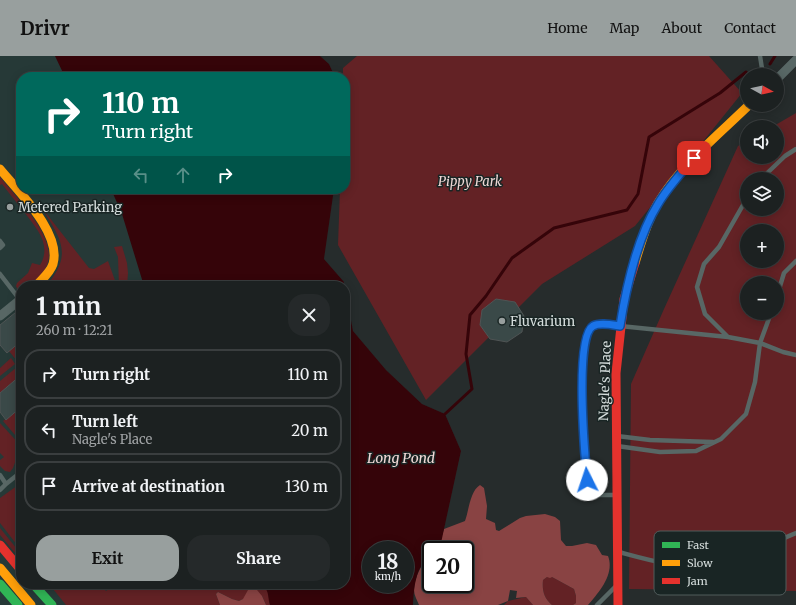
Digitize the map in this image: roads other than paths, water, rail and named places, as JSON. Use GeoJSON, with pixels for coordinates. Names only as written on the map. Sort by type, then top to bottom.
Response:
{"type":"FeatureCollection","features":[{"type":"Feature","properties":{"kind":"street"},"geometry":{"type":"LineString","coordinates":[[784,72],[796,60]]}},
{"type":"Feature","properties":{"kind":"street","name":"Nagle's Place"},"geometry":{"type":"LineString","coordinates":[[618,605],[616,373],[624,299],[642,239],[658,204],[677,177],[703,149],[742,112]]}},
{"type":"Feature","properties":{"kind":"street"},"geometry":{"type":"LineString","coordinates":[[0,169],[16,188]]}},
{"type":"Feature","properties":{"kind":"street"},"geometry":{"type":"LineString","coordinates":[[21,194],[44,222],[52,238],[54,254],[52,265],[48,275],[41,281]]}},
{"type":"Feature","properties":{"kind":"street"},"geometry":{"type":"LineString","coordinates":[[0,316],[16,302]]}},
{"type":"Feature","properties":{"kind":"street"},"geometry":{"type":"LineString","coordinates":[[0,546],[16,564]]}},
{"type":"Feature","properties":{"kind":"street"},"geometry":{"type":"LineString","coordinates":[[0,568],[16,587]]}},
{"type":"Feature","properties":{"kind":"street"},"geometry":{"type":"LineString","coordinates":[[0,584],[18,605]]}},
{"type":"Feature","properties":{"kind":"street"},"geometry":{"type":"LineString","coordinates":[[18,589],[31,605]]}},
{"type":"Feature","properties":{"kind":"street"},"geometry":{"type":"LineString","coordinates":[[38,589],[52,605]]}},
{"type":"Feature","properties":{"kind":"lane"},"geometry":{"type":"LineString","coordinates":[[760,56],[762,68]]}},
{"type":"Feature","properties":{"kind":"lane"},"geometry":{"type":"LineString","coordinates":[[768,172],[785,156],[796,149]]}},
{"type":"Feature","properties":{"kind":"lane"},"geometry":{"type":"LineString","coordinates":[[728,337],[705,314],[697,287],[704,264],[719,247],[740,210]]}},
{"type":"Feature","properties":{"kind":"lane"},"geometry":{"type":"LineString","coordinates":[[0,241],[3,245],[0,248]]}},
{"type":"Feature","properties":{"kind":"lane"},"geometry":{"type":"LineString","coordinates":[[783,276],[784,273],[796,261]]}},
{"type":"Feature","properties":{"kind":"lane"},"geometry":{"type":"LineString","coordinates":[[0,274],[16,294]]}},
{"type":"Feature","properties":{"kind":"lane"},"geometry":{"type":"LineString","coordinates":[[616,446],[660,452],[696,451],[721,440],[746,414],[755,382],[760,343],[768,320]]}},
{"type":"Feature","properties":{"kind":"lane"},"geometry":{"type":"LineString","coordinates":[[617,495],[597,495],[587,480],[582,410],[582,364],[588,331],[593,326],[620,326],[728,337],[760,343],[783,352],[796,355]]}},
{"type":"Feature","properties":{"kind":"lane"},"geometry":{"type":"LineString","coordinates":[[616,436],[650,440],[714,443]]}},
{"type":"Feature","properties":{"kind":"lane"},"geometry":{"type":"LineString","coordinates":[[0,476],[6,484]]}},
{"type":"Feature","properties":{"kind":"lane"},"geometry":{"type":"LineString","coordinates":[[0,490],[16,476]]}},
{"type":"Feature","properties":{"kind":"lane"},"geometry":{"type":"LineString","coordinates":[[786,537],[796,533]]}},
{"type":"Feature","properties":{"kind":"lane"},"geometry":{"type":"LineString","coordinates":[[617,552],[654,561]]}},
{"type":"Feature","properties":{"kind":"lane"},"geometry":{"type":"LineString","coordinates":[[597,605],[618,583]]}},
{"type":"Feature","properties":{"kind":"water"},"geometry":{"type":"Polygon","coordinates":[[[55,56],[320,56],[329,64],[333,72],[63,72],[55,56]]]}},
{"type":"Feature","properties":{"kind":"water"},"geometry":{"type":"Polygon","coordinates":[[[113,194],[333,194],[324,259],[343,281],[142,281],[122,214],[113,194]]]}},
{"type":"Feature","properties":{"kind":"water","name":"Long Pond"},"geometry":{"type":"Polygon","coordinates":[[[350,315],[353,331],[386,370],[422,404],[445,414],[461,451],[441,541],[422,541],[422,565],[416,578],[413,605],[270,605],[266,589],[350,589],[350,315]]]}},
{"type":"Feature","properties":{"kind":"waterway"},"geometry":{"type":"LineString","coordinates":[[770,64],[775,56]]}},
{"type":"Feature","properties":{"kind":"waterway"},"geometry":{"type":"LineString","coordinates":[[445,414],[472,389],[466,354],[470,315],[486,296],[512,258],[554,228],[627,210],[638,194],[649,137],[720,93],[740,77]]}},
{"type":"Feature","properties":{"kind":"place","name":"Metered Parking"},"geometry":{"type":"Point","coordinates":[10,207]}},
{"type":"Feature","properties":{"kind":"place","name":"Fluvarium"},"geometry":{"type":"Point","coordinates":[502,321]}},
{"type":"Feature","properties":{"kind":"park label","name":"Pippy Park"},"geometry":{"type":"Point","coordinates":[470,181]}}]}
